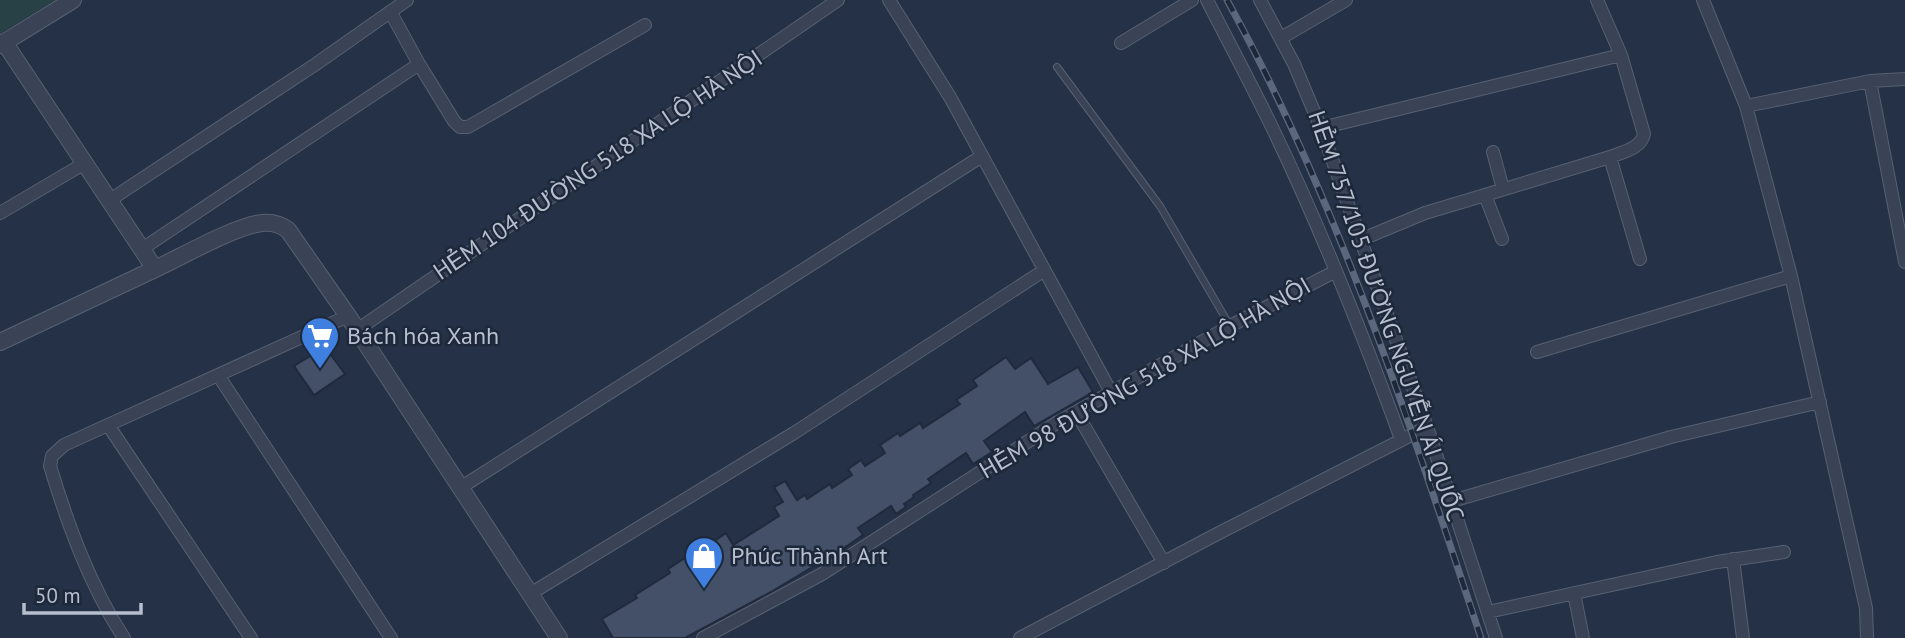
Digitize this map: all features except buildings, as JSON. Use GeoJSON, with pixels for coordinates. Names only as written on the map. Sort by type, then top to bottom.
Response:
{"type":"FeatureCollection","features":[{"type":"Feature","properties":{"kind":"street"},"geometry":{"type":"LineString","coordinates":[[73,0],[2,43],[155,269]]}},
{"type":"Feature","properties":{"kind":"street"},"geometry":{"type":"LineString","coordinates":[[110,200],[389,6],[407,0]]}},
{"type":"Feature","properties":{"kind":"street","name":"HẺM 104 ĐƯỜNG 518 XA LỘ HÀ NỘI"},"geometry":{"type":"LineString","coordinates":[[124,638],[105,609],[50,466],[52,456],[58,449],[218,375],[352,323],[824,4],[838,0]]}},
{"type":"Feature","properties":{"kind":"street"},"geometry":{"type":"LineString","coordinates":[[889,0],[943,84],[1111,392]]}},
{"type":"Feature","properties":{"kind":"street"},"geometry":{"type":"LineString","coordinates":[[1121,43],[1192,0]]}},
{"type":"Feature","properties":{"kind":"street"},"geometry":{"type":"LineString","coordinates":[[1207,0],[1271,124],[1336,271],[1364,337],[1401,439]]}},
{"type":"Feature","properties":{"kind":"street","name":"HẺM 757/105 ĐƯỜNG NGUYỄN ÁI QUỐC"},"geometry":{"type":"LineString","coordinates":[[1260,0],[1281,38],[1321,128],[1427,427],[1496,638]]}},
{"type":"Feature","properties":{"kind":"street"},"geometry":{"type":"LineString","coordinates":[[1281,38],[1346,0]]}},
{"type":"Feature","properties":{"kind":"street"},"geometry":{"type":"LineString","coordinates":[[1360,240],[1425,213],[1610,157],[1643,141],[1644,134],[1621,55],[1597,0]]}},
{"type":"Feature","properties":{"kind":"street"},"geometry":{"type":"LineString","coordinates":[[1703,0],[1746,106],[1791,276],[1866,608],[1867,638]]}},
{"type":"Feature","properties":{"kind":"street"},"geometry":{"type":"LineString","coordinates":[[389,6],[419,64],[453,121],[460,128],[468,127],[645,25]]}},
{"type":"Feature","properties":{"kind":"street"},"geometry":{"type":"LineString","coordinates":[[1321,128],[1621,55]]}},
{"type":"Feature","properties":{"kind":"street"},"geometry":{"type":"LineString","coordinates":[[142,249],[419,64]]}},
{"type":"Feature","properties":{"kind":"street"},"geometry":{"type":"LineString","coordinates":[[1746,106],[1870,81],[1905,79]]}},
{"type":"Feature","properties":{"kind":"street"},"geometry":{"type":"LineString","coordinates":[[1870,81],[1905,262]]}},
{"type":"Feature","properties":{"kind":"street"},"geometry":{"type":"LineString","coordinates":[[1493,152],[1503,190]]}},
{"type":"Feature","properties":{"kind":"street"},"geometry":{"type":"LineString","coordinates":[[460,488],[982,156]]}},
{"type":"Feature","properties":{"kind":"street"},"geometry":{"type":"LineString","coordinates":[[1610,157],[1640,259]]}},
{"type":"Feature","properties":{"kind":"street"},"geometry":{"type":"LineString","coordinates":[[0,213],[85,163]]}},
{"type":"Feature","properties":{"kind":"street"},"geometry":{"type":"LineString","coordinates":[[1485,195],[1502,239]]}},
{"type":"Feature","properties":{"kind":"street"},"geometry":{"type":"LineString","coordinates":[[0,342],[249,226],[270,222],[281,225],[295,238],[559,638]]}},
{"type":"Feature","properties":{"kind":"street"},"geometry":{"type":"LineString","coordinates":[[530,594],[794,433],[1043,271]]}},
{"type":"Feature","properties":{"kind":"street","name":"HẺM 98 ĐƯỜNG 518 XA LỘ HÀ NỘI"},"geometry":{"type":"LineString","coordinates":[[703,638],[822,573],[1076,412],[1230,326],[1336,271]]}},
{"type":"Feature","properties":{"kind":"street"},"geometry":{"type":"LineString","coordinates":[[1537,352],[1791,276]]}},
{"type":"Feature","properties":{"kind":"street"},"geometry":{"type":"LineString","coordinates":[[218,375],[391,638]]}},
{"type":"Feature","properties":{"kind":"street"},"geometry":{"type":"LineString","coordinates":[[1451,501],[1671,437],[1820,402]]}},
{"type":"Feature","properties":{"kind":"street"},"geometry":{"type":"LineString","coordinates":[[1076,412],[1164,563]]}},
{"type":"Feature","properties":{"kind":"street"},"geometry":{"type":"LineString","coordinates":[[108,425],[251,638]]}},
{"type":"Feature","properties":{"kind":"street"},"geometry":{"type":"LineString","coordinates":[[1020,638],[1427,427]]}},
{"type":"Feature","properties":{"kind":"street"},"geometry":{"type":"LineString","coordinates":[[1488,612],[1733,559],[1784,552]]}},
{"type":"Feature","properties":{"kind":"street"},"geometry":{"type":"LineString","coordinates":[[1733,559],[1743,638]]}},
{"type":"Feature","properties":{"kind":"street"},"geometry":{"type":"LineString","coordinates":[[1574,593],[1583,638]]}},
{"type":"Feature","properties":{"kind":"lane"},"geometry":{"type":"LineString","coordinates":[[1057,66],[1160,206],[1230,326]]}},
{"type":"Feature","properties":{"kind":"green space"},"geometry":{"type":"Polygon","coordinates":[[[0,0],[55,0],[0,34],[0,0]]]}},
{"type":"Feature","properties":{"kind":"railway"},"geometry":{"type":"LineString","coordinates":[[1227,0],[1267,76],[1303,154],[1369,313],[1481,638]]}},
{"type":"Feature","properties":{"kind":"place","name":"Bách hóa Xanh"},"geometry":{"type":"Point","coordinates":[320,370]}},
{"type":"Feature","properties":{"kind":"place","name":"Phúc Thành Art"},"geometry":{"type":"Point","coordinates":[704,590]}}]}
